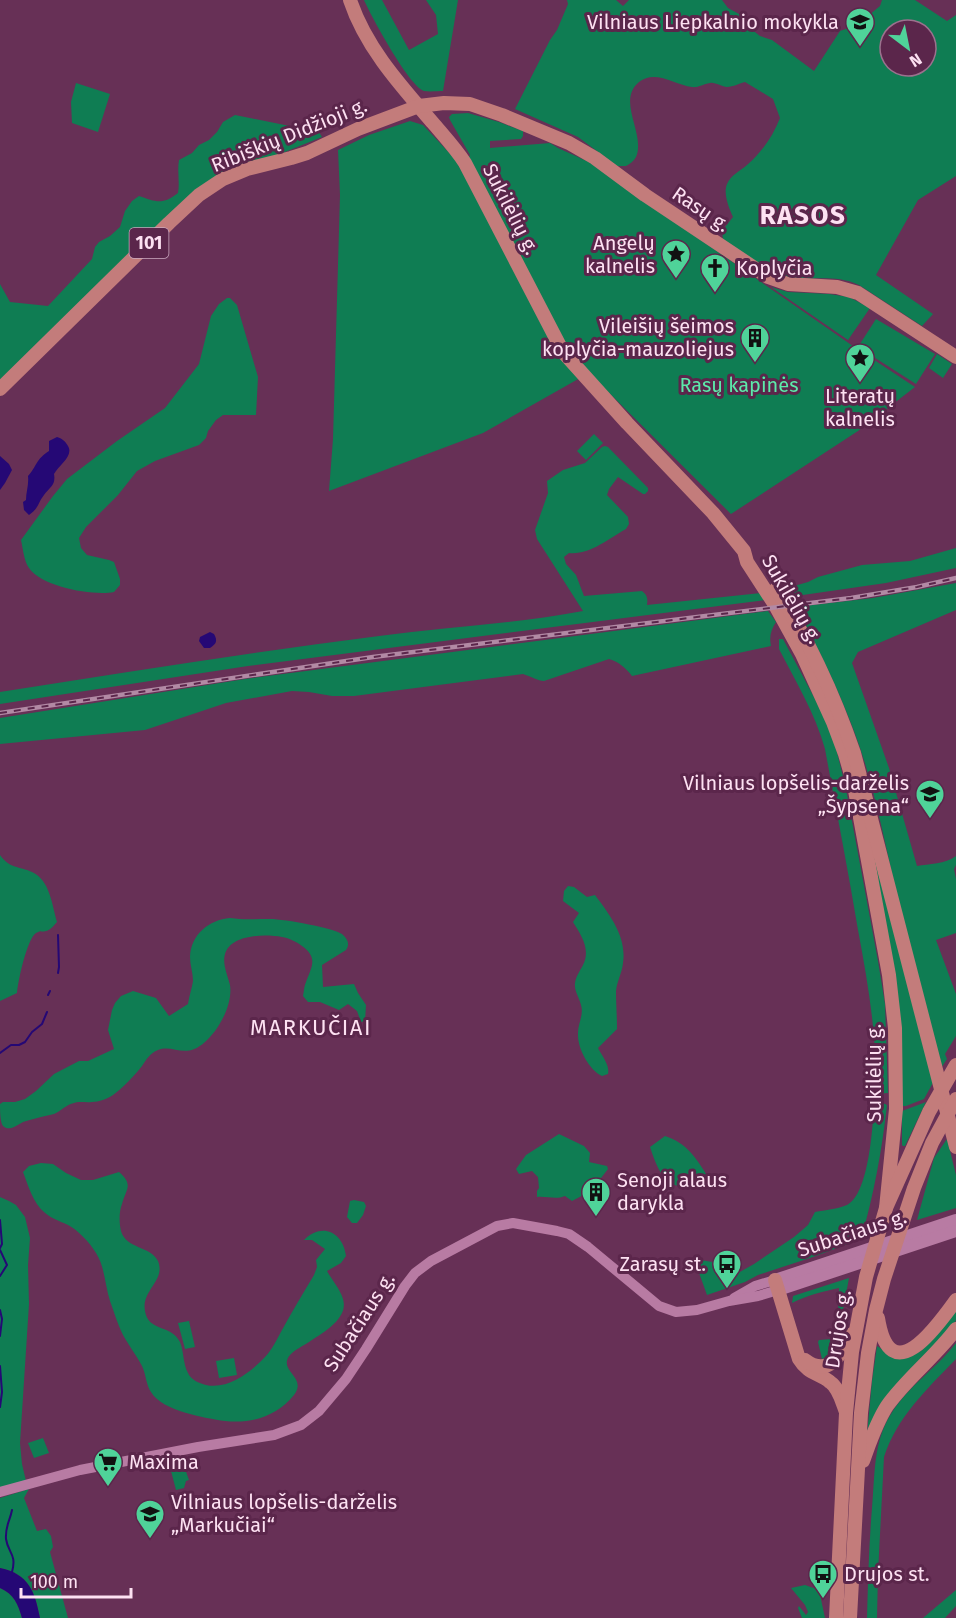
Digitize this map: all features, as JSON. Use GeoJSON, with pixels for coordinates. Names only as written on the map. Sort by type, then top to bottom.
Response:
{"type":"FeatureCollection","features":[{"type":"Feature","properties":{"kind":"main road","name":"Sukilėlių g."},"geometry":{"type":"LineString","coordinates":[[350,0],[363,28],[385,65],[452,144],[465,164],[567,358],[713,513],[744,551],[747,561],[780,614],[819,689],[845,754],[854,785],[889,975],[895,1028],[896,1109],[884,1212]]}},
{"type":"Feature","properties":{"kind":"main road","name":"Rasų g."},"geometry":{"type":"LineString","coordinates":[[419,106],[444,103],[470,104],[569,143],[595,158],[645,195],[768,277],[788,284],[837,287],[858,293],[956,357]]}},
{"type":"Feature","properties":{"kind":"main road","name":"Ribiškių Didžioji g."},"geometry":{"type":"LineString","coordinates":[[0,389],[199,195],[222,178],[307,153],[358,129],[419,106]]}},
{"type":"Feature","properties":{"kind":"main road"},"geometry":{"type":"LineString","coordinates":[[744,551],[763,571],[790,612],[832,695],[851,744],[864,784],[956,1147]]}},
{"type":"Feature","properties":{"kind":"main road","name":"Drujos g."},"geometry":{"type":"LineString","coordinates":[[836,1618],[846,1413],[856,1327],[866,1277],[884,1212],[929,1112],[956,1065]]}},
{"type":"Feature","properties":{"kind":"main road","name":"Drujos g."},"geometry":{"type":"LineString","coordinates":[[850,1618],[864,1383],[876,1310],[907,1209],[932,1143],[956,1099]]}},
{"type":"Feature","properties":{"kind":"main road","name":"Subačiaus g."},"geometry":{"type":"LineString","coordinates":[[777,1285],[956,1220]]}},
{"type":"Feature","properties":{"kind":"main road","name":"Subačiaus g."},"geometry":{"type":"LineString","coordinates":[[777,1285],[956,1231]]}},
{"type":"Feature","properties":{"kind":"main road"},"geometry":{"type":"LineString","coordinates":[[777,1285],[799,1359],[803,1366],[812,1373],[834,1385],[846,1413]]}},
{"type":"Feature","properties":{"kind":"main road"},"geometry":{"type":"LineString","coordinates":[[876,1310],[884,1343],[894,1351],[903,1352],[924,1341],[956,1300]]}},
{"type":"Feature","properties":{"kind":"main road"},"geometry":{"type":"LineString","coordinates":[[796,1344],[808,1363],[826,1366],[838,1358],[856,1327]]}},
{"type":"Feature","properties":{"kind":"main road"},"geometry":{"type":"LineString","coordinates":[[857,1477],[876,1425],[886,1408],[956,1329]]}},
{"type":"Feature","properties":{"kind":"main road"},"geometry":{"type":"LineString","coordinates":[[838,1566],[852,1568]]}},
{"type":"Feature","properties":{"kind":"street","name":"Subačiaus g."},"geometry":{"type":"LineString","coordinates":[[0,1492],[62,1474],[182,1450],[274,1435],[301,1425],[319,1412],[346,1379],[415,1273],[431,1261],[497,1226],[513,1223],[569,1234],[659,1306],[676,1312],[686,1312],[729,1301],[755,1286],[777,1285]]}},
{"type":"Feature","properties":{"kind":"green space"},"geometry":{"type":"Polygon","coordinates":[[[364,0],[382,0],[409,50],[438,34],[436,15],[426,0],[458,0],[443,91],[424,91],[409,77],[391,50],[364,0]]]}},
{"type":"Feature","properties":{"kind":"green space"},"geometry":{"type":"Polygon","coordinates":[[[567,0],[616,0],[623,6],[629,0],[722,0],[760,36],[772,40],[814,71],[840,31],[857,25],[880,6],[882,0],[915,0],[947,21],[956,15],[956,176],[918,200],[876,275],[933,314],[922,326],[859,285],[841,280],[780,275],[754,262],[723,239],[722,231],[733,217],[726,196],[727,184],[762,149],[780,118],[773,99],[745,82],[729,87],[712,83],[694,87],[652,77],[639,82],[630,98],[638,148],[635,158],[626,166],[617,166],[578,137],[515,109],[557,30],[568,4],[567,0]]]}},
{"type":"Feature","properties":{"kind":"green space"},"geometry":{"type":"Polygon","coordinates":[[[76,83],[110,94],[98,132],[72,123],[71,102],[76,83]]]}},
{"type":"Feature","properties":{"kind":"green space","name":"Rasų kapinės"},"geometry":{"type":"Polygon","coordinates":[[[468,113],[523,131],[521,139],[490,141],[490,148],[550,143],[589,162],[915,387],[858,431],[731,514],[572,356],[468,159],[470,155],[449,117],[452,114],[468,113]]]}},
{"type":"Feature","properties":{"kind":"green space"},"geometry":{"type":"Polygon","coordinates":[[[235,115],[319,132],[322,137],[270,158],[233,169],[0,382],[0,284],[10,302],[48,306],[92,259],[99,242],[120,227],[125,211],[132,201],[139,196],[164,201],[178,193],[179,160],[209,140],[223,122],[235,115]]]}},
{"type":"Feature","properties":{"kind":"green space"},"geometry":{"type":"Polygon","coordinates":[[[410,121],[423,125],[455,159],[580,378],[483,433],[329,491],[333,439],[340,195],[338,150],[369,135],[410,121]]]}},
{"type":"Feature","properties":{"kind":"green space"},"geometry":{"type":"Polygon","coordinates":[[[771,287],[788,292],[849,297],[870,308],[848,340],[771,287]]]}},
{"type":"Feature","properties":{"kind":"green space"},"geometry":{"type":"Polygon","coordinates":[[[227,298],[237,305],[258,377],[256,415],[223,415],[216,420],[206,438],[199,445],[155,461],[137,471],[118,495],[86,527],[79,538],[81,548],[87,555],[114,562],[120,585],[114,592],[94,593],[68,589],[36,575],[26,562],[21,540],[67,479],[165,408],[199,364],[211,316],[219,304],[227,298]]]}},
{"type":"Feature","properties":{"kind":"green space"},"geometry":{"type":"Polygon","coordinates":[[[876,319],[935,354],[916,384],[858,347],[876,319]]]}},
{"type":"Feature","properties":{"kind":"green space"},"geometry":{"type":"Polygon","coordinates":[[[937,354],[952,364],[943,378],[929,368],[937,354]]]}},
{"type":"Feature","properties":{"kind":"green space"},"geometry":{"type":"Polygon","coordinates":[[[594,434],[603,443],[586,460],[577,451],[594,434]]]}},
{"type":"Feature","properties":{"kind":"green space"},"geometry":{"type":"Polygon","coordinates":[[[605,446],[648,488],[648,491],[643,494],[618,477],[607,495],[628,517],[629,524],[626,529],[592,549],[569,553],[564,557],[566,564],[576,575],[584,596],[642,591],[647,597],[647,605],[761,593],[765,600],[248,666],[0,704],[0,692],[284,649],[583,611],[537,539],[535,530],[548,493],[547,481],[563,470],[585,463],[605,446]]]}},
{"type":"Feature","properties":{"kind":"green space"},"geometry":{"type":"Polygon","coordinates":[[[956,548],[956,568],[886,583],[789,597],[777,569],[794,586],[862,565],[910,561],[956,548]]]}},
{"type":"Feature","properties":{"kind":"green space"},"geometry":{"type":"Polygon","coordinates":[[[956,583],[956,610],[858,652],[852,663],[889,768],[917,866],[942,862],[956,856],[954,869],[956,933],[936,940],[956,994],[956,1036],[945,1054],[947,1059],[941,1068],[867,769],[848,715],[796,607],[873,598],[956,583]]]}},
{"type":"Feature","properties":{"kind":"green space"},"geometry":{"type":"Polygon","coordinates":[[[768,611],[776,622],[771,633],[771,646],[632,676],[622,666],[609,659],[544,681],[523,674],[354,696],[292,691],[226,703],[145,730],[0,744],[0,718],[245,679],[768,611]]]}},
{"type":"Feature","properties":{"kind":"green space"},"geometry":{"type":"Polygon","coordinates":[[[800,637],[830,698],[855,766],[935,1079],[924,1099],[906,1106],[902,1106],[895,985],[857,778],[841,729],[798,638],[800,637]]]}},
{"type":"Feature","properties":{"kind":"green space"},"geometry":{"type":"Polygon","coordinates":[[[779,639],[783,639],[823,714],[835,744],[846,789],[885,1004],[888,1093],[875,1094],[874,1032],[869,991],[825,749],[811,710],[779,649],[779,639]]]}},
{"type":"Feature","properties":{"kind":"green space"},"geometry":{"type":"Polygon","coordinates":[[[0,855],[7,863],[32,872],[43,881],[47,887],[57,922],[49,930],[40,931],[33,937],[29,943],[17,993],[0,1001],[0,855]]]}},
{"type":"Feature","properties":{"kind":"green space"},"geometry":{"type":"Polygon","coordinates":[[[568,886],[574,887],[587,897],[595,895],[612,918],[620,935],[624,953],[616,991],[617,1029],[598,1048],[608,1067],[608,1074],[602,1076],[588,1064],[578,1039],[582,1009],[575,983],[586,953],[584,942],[573,922],[579,913],[563,901],[564,891],[568,886]]]}},
{"type":"Feature","properties":{"kind":"green space"},"geometry":{"type":"Polygon","coordinates":[[[230,918],[284,920],[318,926],[342,934],[348,946],[346,950],[322,965],[323,987],[354,984],[366,1005],[365,1021],[361,1022],[357,1011],[348,1004],[339,1010],[320,1002],[308,1002],[303,996],[312,959],[307,950],[293,940],[275,936],[241,939],[228,947],[225,954],[225,966],[230,985],[229,1000],[220,1024],[205,1042],[186,1051],[164,1049],[155,1051],[125,1085],[106,1099],[95,1102],[76,1102],[54,1114],[25,1121],[13,1127],[3,1126],[0,1104],[25,1099],[54,1074],[79,1061],[88,1061],[114,1049],[108,1030],[112,1010],[121,996],[133,991],[156,998],[169,1016],[188,1004],[193,981],[190,957],[194,941],[208,925],[230,918]]]}},
{"type":"Feature","properties":{"kind":"green space"},"geometry":{"type":"Polygon","coordinates":[[[881,1102],[887,1105],[883,1139],[874,1189],[861,1239],[707,1295],[694,1259],[719,1263],[721,1273],[738,1273],[794,1237],[808,1225],[815,1212],[847,1205],[854,1198],[865,1174],[874,1103],[881,1102]]]}},
{"type":"Feature","properties":{"kind":"green space"},"geometry":{"type":"Polygon","coordinates":[[[926,1102],[905,1146],[903,1146],[902,1111],[926,1102]]]}},
{"type":"Feature","properties":{"kind":"green space"},"geometry":{"type":"Polygon","coordinates":[[[559,1134],[584,1146],[590,1153],[589,1162],[607,1166],[608,1169],[591,1191],[572,1201],[565,1196],[537,1197],[538,1177],[532,1171],[519,1174],[516,1169],[526,1155],[559,1134]]]}},
{"type":"Feature","properties":{"kind":"green space"},"geometry":{"type":"Polygon","coordinates":[[[665,1136],[685,1147],[699,1164],[708,1177],[706,1183],[701,1187],[675,1185],[665,1178],[654,1160],[650,1147],[665,1136]]]}},
{"type":"Feature","properties":{"kind":"green space"},"geometry":{"type":"Polygon","coordinates":[[[947,1139],[956,1175],[956,1208],[917,1220],[934,1158],[947,1139]]]}},
{"type":"Feature","properties":{"kind":"green space"},"geometry":{"type":"Polygon","coordinates":[[[41,1163],[53,1164],[81,1180],[93,1180],[119,1172],[124,1176],[128,1187],[120,1210],[121,1231],[128,1241],[155,1256],[160,1268],[146,1297],[147,1318],[150,1322],[176,1336],[180,1342],[189,1375],[195,1381],[206,1385],[223,1385],[239,1379],[268,1354],[314,1275],[317,1267],[316,1260],[325,1249],[312,1240],[304,1240],[324,1231],[336,1236],[341,1241],[346,1256],[341,1263],[327,1271],[338,1288],[344,1306],[333,1325],[290,1355],[287,1365],[297,1383],[294,1395],[272,1413],[254,1420],[235,1422],[207,1418],[174,1409],[157,1399],[149,1389],[142,1366],[119,1327],[96,1253],[80,1233],[46,1214],[34,1199],[23,1172],[29,1166],[41,1163]]]}},
{"type":"Feature","properties":{"kind":"green space"},"geometry":{"type":"Polygon","coordinates":[[[0,1197],[16,1205],[25,1217],[30,1238],[29,1304],[20,1443],[26,1481],[0,1488],[0,1197]]]}},
{"type":"Feature","properties":{"kind":"green space"},"geometry":{"type":"Polygon","coordinates":[[[350,1201],[364,1202],[366,1206],[357,1223],[352,1223],[347,1217],[350,1201]]]}},
{"type":"Feature","properties":{"kind":"green space"},"geometry":{"type":"Polygon","coordinates":[[[849,1278],[836,1348],[833,1353],[822,1359],[818,1342],[832,1339],[838,1314],[839,1288],[792,1303],[793,1296],[849,1278]]]}},
{"type":"Feature","properties":{"kind":"green space"},"geometry":{"type":"Polygon","coordinates":[[[956,1309],[956,1320],[953,1326],[867,1435],[877,1346],[885,1351],[911,1356],[928,1344],[956,1309]]]}},
{"type":"Feature","properties":{"kind":"green space"},"geometry":{"type":"Polygon","coordinates":[[[189,1321],[195,1347],[185,1349],[178,1323],[189,1321]]]}},
{"type":"Feature","properties":{"kind":"green space"},"geometry":{"type":"Polygon","coordinates":[[[956,1343],[956,1359],[905,1416],[884,1457],[877,1618],[867,1618],[869,1549],[875,1472],[881,1436],[898,1404],[956,1343]]]}},
{"type":"Feature","properties":{"kind":"green space"},"geometry":{"type":"Polygon","coordinates":[[[234,1358],[237,1375],[219,1378],[216,1361],[234,1358]]]}},
{"type":"Feature","properties":{"kind":"green space"},"geometry":{"type":"Polygon","coordinates":[[[43,1438],[49,1453],[34,1458],[28,1443],[43,1438]]]}},
{"type":"Feature","properties":{"kind":"green space"},"geometry":{"type":"Polygon","coordinates":[[[184,1466],[189,1480],[186,1481],[184,1488],[176,1490],[171,1471],[184,1466]]]}},
{"type":"Feature","properties":{"kind":"green space"},"geometry":{"type":"Polygon","coordinates":[[[29,1489],[24,1498],[37,1531],[46,1529],[51,1536],[53,1547],[50,1552],[68,1618],[40,1618],[36,1600],[29,1586],[18,1575],[0,1568],[0,1498],[29,1489]]]}},
{"type":"Feature","properties":{"kind":"green space"},"geometry":{"type":"Polygon","coordinates":[[[805,1585],[819,1590],[825,1618],[802,1618],[799,1606],[806,1615],[808,1612],[791,1588],[805,1585]]]}},
{"type":"Feature","properties":{"kind":"green space"},"geometry":{"type":"Polygon","coordinates":[[[0,1588],[15,1600],[22,1618],[0,1618],[0,1588]]]}},
{"type":"Feature","properties":{"kind":"green space"},"geometry":{"type":"Polygon","coordinates":[[[956,1590],[956,1606],[945,1618],[923,1618],[956,1590]]]}},
{"type":"Feature","properties":{"kind":"shaded area"},"geometry":{"type":"Polygon","coordinates":[[[57,437],[66,443],[69,453],[54,474],[52,486],[29,515],[24,510],[23,502],[26,500],[28,476],[39,460],[49,451],[49,441],[57,437]]]}},
{"type":"Feature","properties":{"kind":"shaded area"},"geometry":{"type":"Polygon","coordinates":[[[0,456],[12,470],[0,490],[0,456]]]}},
{"type":"Feature","properties":{"kind":"shaded area"},"geometry":{"type":"Polygon","coordinates":[[[210,632],[214,634],[216,642],[210,648],[204,648],[199,641],[200,637],[210,632]]]}},
{"type":"Feature","properties":{"kind":"shaded area"},"geometry":{"type":"Polygon","coordinates":[[[0,1568],[18,1575],[29,1586],[36,1600],[40,1618],[22,1618],[15,1600],[0,1588],[0,1568]]]}},
{"type":"Feature","properties":{"kind":"waterway"},"geometry":{"type":"LineString","coordinates":[[58,935],[58,973]]}},
{"type":"Feature","properties":{"kind":"waterway"},"geometry":{"type":"LineString","coordinates":[[48,995],[50,991]]}},
{"type":"Feature","properties":{"kind":"waterway"},"geometry":{"type":"LineString","coordinates":[[0,1053],[11,1045],[25,1042],[42,1024],[47,1012]]}},
{"type":"Feature","properties":{"kind":"waterway"},"geometry":{"type":"LineString","coordinates":[[0,1220],[2,1244],[0,1248]]}},
{"type":"Feature","properties":{"kind":"waterway"},"geometry":{"type":"LineString","coordinates":[[0,1250],[7,1265],[0,1276]]}},
{"type":"Feature","properties":{"kind":"waterway"},"geometry":{"type":"LineString","coordinates":[[0,1310],[2,1319],[0,1336]]}},
{"type":"Feature","properties":{"kind":"waterway"},"geometry":{"type":"LineString","coordinates":[[0,1366],[2,1392],[0,1407]]}},
{"type":"Feature","properties":{"kind":"waterway"},"geometry":{"type":"LineString","coordinates":[[12,1510],[6,1534],[7,1544],[13,1557],[12,1572]]}},
{"type":"Feature","properties":{"kind":"railway"},"geometry":{"type":"LineString","coordinates":[[0,713],[373,657],[851,598],[956,578]]}},
{"type":"Feature","properties":{"kind":"place","name":"Vilniaus Liepkalnio mokykla"},"geometry":{"type":"Point","coordinates":[860,48]}},
{"type":"Feature","properties":{"kind":"place","name":"Angelų kalnelis"},"geometry":{"type":"Point","coordinates":[676,280]}},
{"type":"Feature","properties":{"kind":"place","name":"Koplyčia"},"geometry":{"type":"Point","coordinates":[715,294]}},
{"type":"Feature","properties":{"kind":"place","name":"Vileišių šeimos koplyčia-mauzoliejus"},"geometry":{"type":"Point","coordinates":[755,364]}},
{"type":"Feature","properties":{"kind":"place","name":"Literatų kalnelis"},"geometry":{"type":"Point","coordinates":[860,384]}},
{"type":"Feature","properties":{"kind":"place","name":"Vilniaus lopšelis-darželis „Šypsena“"},"geometry":{"type":"Point","coordinates":[930,820]}},
{"type":"Feature","properties":{"kind":"place","name":"Senoji alaus darykla"},"geometry":{"type":"Point","coordinates":[596,1218]}},
{"type":"Feature","properties":{"kind":"place","name":"Zarasų st."},"geometry":{"type":"Point","coordinates":[727,1290]}},
{"type":"Feature","properties":{"kind":"place","name":"Maxima"},"geometry":{"type":"Point","coordinates":[108,1488]}},
{"type":"Feature","properties":{"kind":"place","name":"Vilniaus lopšelis-darželis „Markučiai“"},"geometry":{"type":"Point","coordinates":[150,1540]}},
{"type":"Feature","properties":{"kind":"place","name":"Drujos st."},"geometry":{"type":"Point","coordinates":[823,1600]}},
{"type":"Feature","properties":{"kind":"district","name":"RASOS"},"geometry":{"type":"Point","coordinates":[803,215]}},
{"type":"Feature","properties":{"kind":"district","name":"MARKUČIAI"},"geometry":{"type":"Point","coordinates":[311,1027]}}]}
